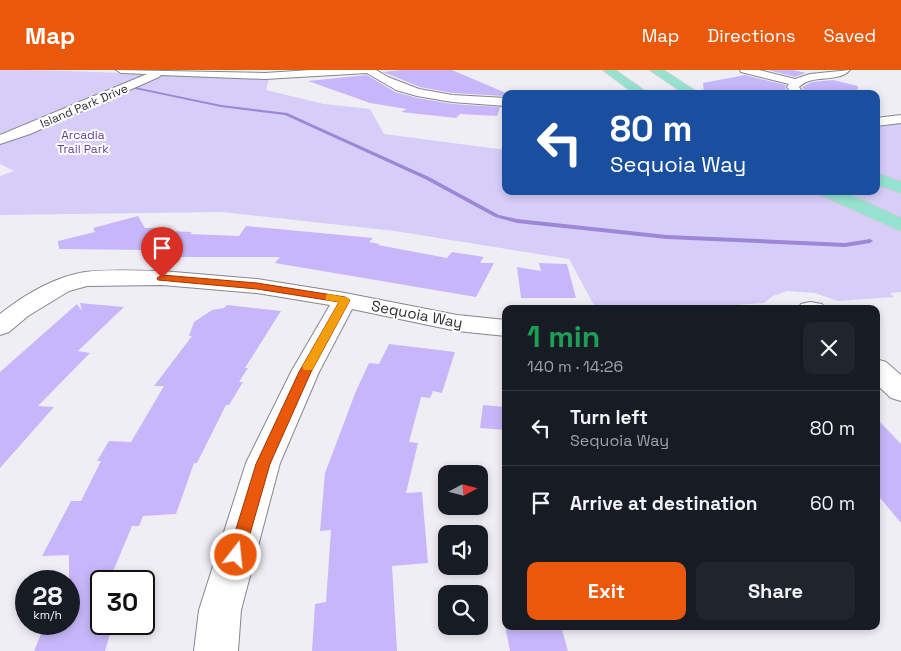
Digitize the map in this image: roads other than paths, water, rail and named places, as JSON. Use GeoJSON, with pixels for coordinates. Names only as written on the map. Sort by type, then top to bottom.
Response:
{"type":"FeatureCollection","features":[{"type":"Feature","properties":{"kind":"main road"},"geometry":{"type":"LineString","coordinates":[[608,70],[637,90]]}},
{"type":"Feature","properties":{"kind":"main road"},"geometry":{"type":"LineString","coordinates":[[655,70],[688,90]]}},
{"type":"Feature","properties":{"kind":"main road"},"geometry":{"type":"LineString","coordinates":[[880,180],[901,188]]}},
{"type":"Feature","properties":{"kind":"main road"},"geometry":{"type":"LineString","coordinates":[[835,195],[901,225]]}},
{"type":"Feature","properties":{"kind":"street"},"geometry":{"type":"LineString","coordinates":[[121,70],[265,76],[369,70],[391,85],[406,90],[433,96],[502,102]]}},
{"type":"Feature","properties":{"kind":"street"},"geometry":{"type":"LineString","coordinates":[[745,70],[797,88],[808,78],[839,74],[845,70]]}},
{"type":"Feature","properties":{"kind":"street","name":"Island Park Drive"},"geometry":{"type":"LineString","coordinates":[[0,140],[160,73]]}},
{"type":"Feature","properties":{"kind":"street"},"geometry":{"type":"LineString","coordinates":[[880,122],[901,119]]}},
{"type":"Feature","properties":{"kind":"street","name":"Sequoia Way"},"geometry":{"type":"LineString","coordinates":[[0,327],[19,310],[61,286],[86,279],[162,278],[257,286],[345,300],[457,323],[502,328]]}},
{"type":"Feature","properties":{"kind":"street"},"geometry":{"type":"LineString","coordinates":[[216,651],[220,610],[263,464],[305,372],[345,300]]}},
{"type":"Feature","properties":{"kind":"street"},"geometry":{"type":"LineString","coordinates":[[880,372],[901,391]]}},
{"type":"Feature","properties":{"kind":"waterway"},"geometry":{"type":"LineString","coordinates":[[126,86],[221,106],[286,114],[427,178],[497,216],[517,221],[667,237],[845,245],[870,241]]}},
{"type":"Feature","properties":{"kind":"park label","name":"Arcadia Trail Park"},"geometry":{"type":"Point","coordinates":[83,142]}}]}
